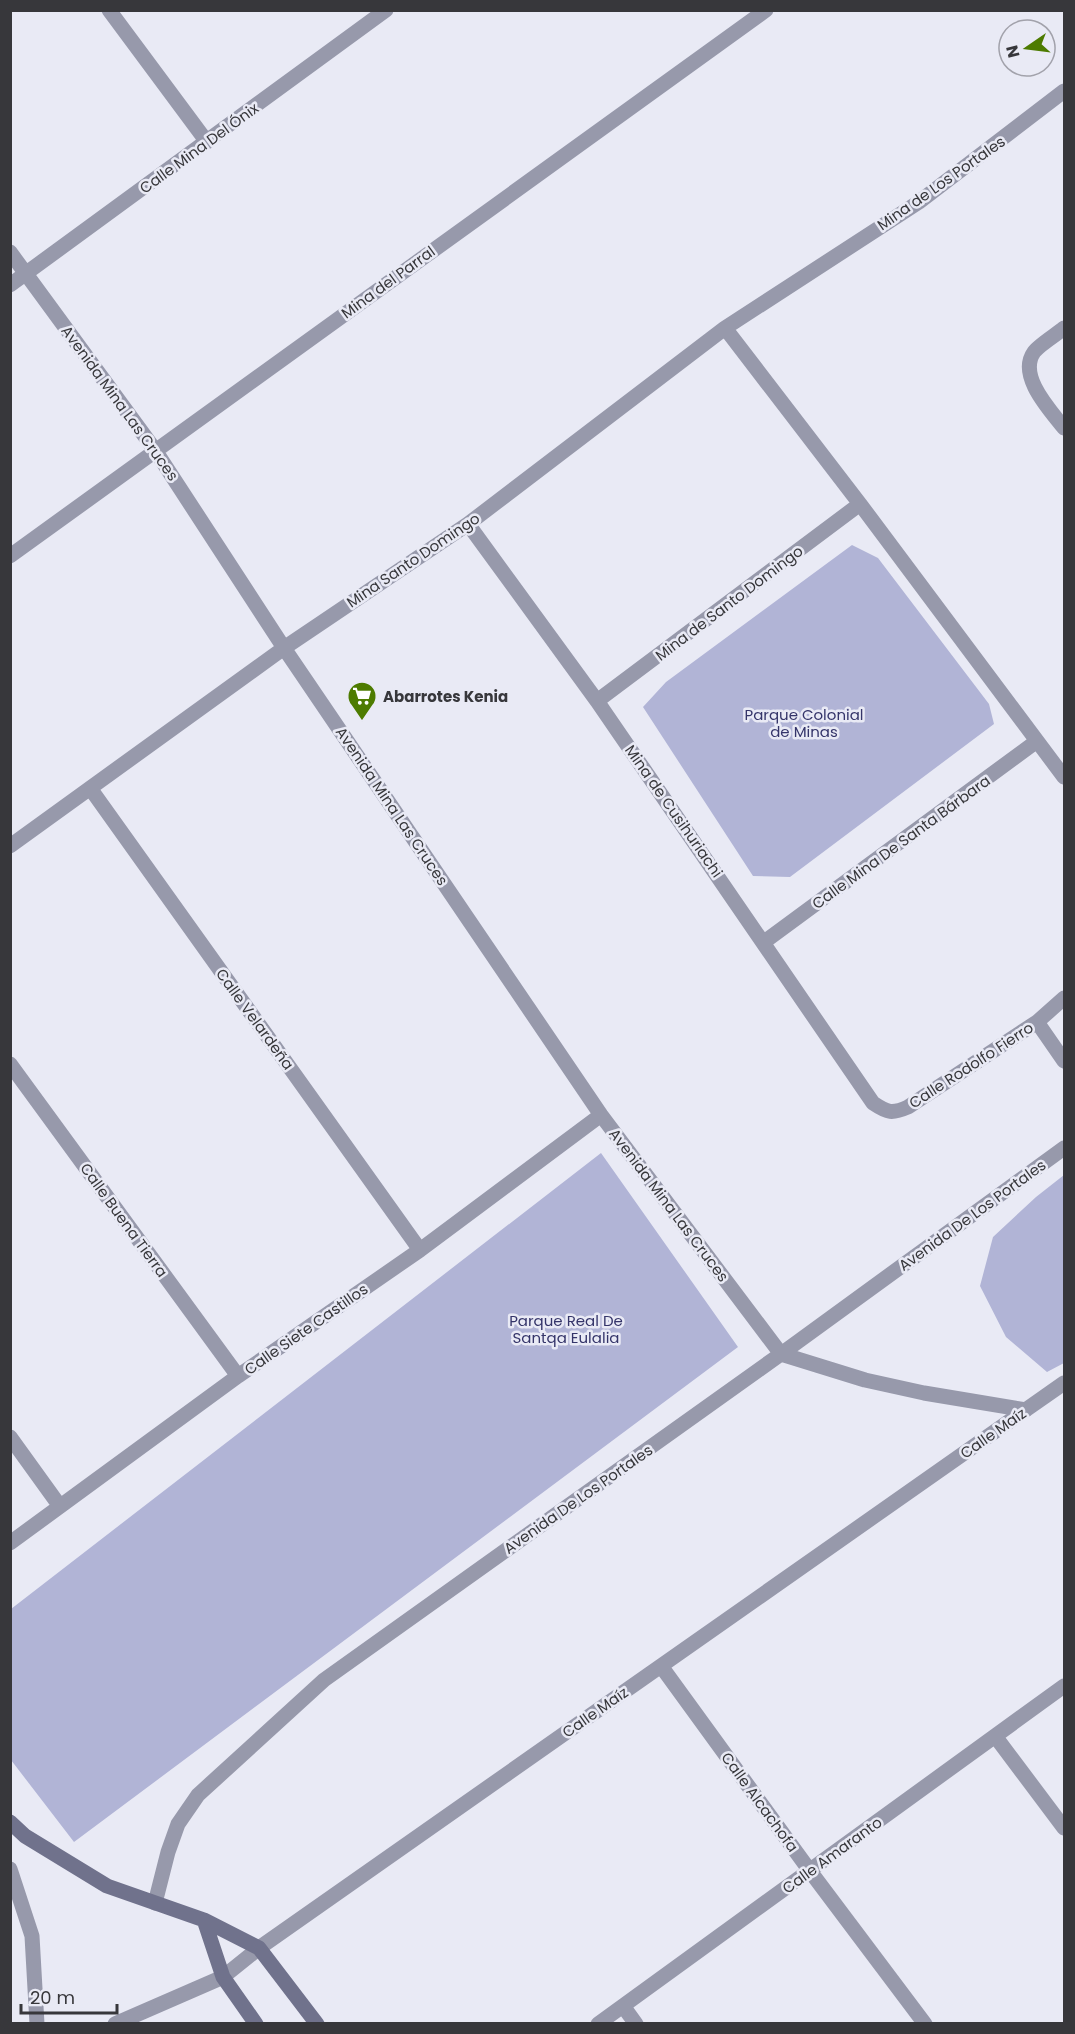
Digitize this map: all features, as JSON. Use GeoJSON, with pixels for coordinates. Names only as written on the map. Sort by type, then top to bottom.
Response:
{"type":"FeatureCollection","features":[{"type":"Feature","properties":{"kind":"main road"},"geometry":{"type":"LineString","coordinates":[[10,1822],[25,1836],[107,1886],[204,1920],[259,1948],[318,2024]]}},
{"type":"Feature","properties":{"kind":"main road"},"geometry":{"type":"LineString","coordinates":[[204,1920],[223,1977],[256,2024]]}},
{"type":"Feature","properties":{"kind":"street"},"geometry":{"type":"LineString","coordinates":[[109,10],[207,142]]}},
{"type":"Feature","properties":{"kind":"street","name":"Calle Mina Del Ónix"},"geometry":{"type":"LineString","coordinates":[[10,285],[386,10]]}},
{"type":"Feature","properties":{"kind":"street","name":"Mina del Parral"},"geometry":{"type":"LineString","coordinates":[[10,556],[766,10]]}},
{"type":"Feature","properties":{"kind":"street","name":"Mina de Los Portales"},"geometry":{"type":"LineString","coordinates":[[812,269],[919,202],[1065,91]]}},
{"type":"Feature","properties":{"kind":"street","name":"Avenida Mina Las Cruces"},"geometry":{"type":"LineString","coordinates":[[10,252],[155,450],[284,648],[601,1115],[781,1354]]}},
{"type":"Feature","properties":{"kind":"street","name":"Mina Santo Domingo"},"geometry":{"type":"LineString","coordinates":[[10,846],[284,648],[468,524],[724,328],[812,269]]}},
{"type":"Feature","properties":{"kind":"street"},"geometry":{"type":"LineString","coordinates":[[724,328],[860,504],[1065,777]]}},
{"type":"Feature","properties":{"kind":"street"},"geometry":{"type":"LineString","coordinates":[[1065,328],[1034,352],[1030,365],[1037,393],[1065,428]]}},
{"type":"Feature","properties":{"kind":"street","name":"Mina de Santo Domingo"},"geometry":{"type":"LineString","coordinates":[[597,701],[860,504]]}},
{"type":"Feature","properties":{"kind":"street","name":"Mina de Cusihuriachi"},"geometry":{"type":"LineString","coordinates":[[468,524],[597,701],[873,1103]]}},
{"type":"Feature","properties":{"kind":"street","name":"Calle Mina De Santa Bárbara"},"geometry":{"type":"LineString","coordinates":[[764,942],[1037,741]]}},
{"type":"Feature","properties":{"kind":"street","name":"Calle Velardeña"},"geometry":{"type":"LineString","coordinates":[[90,788],[420,1250]]}},
{"type":"Feature","properties":{"kind":"street","name":"Calle Rodolfo Fierro"},"geometry":{"type":"LineString","coordinates":[[873,1103],[886,1112],[897,1112],[908,1107],[1037,1022],[1065,998]]}},
{"type":"Feature","properties":{"kind":"street"},"geometry":{"type":"LineString","coordinates":[[1037,1022],[1065,1061]]}},
{"type":"Feature","properties":{"kind":"street","name":"Calle Buena Tierra"},"geometry":{"type":"LineString","coordinates":[[10,1064],[238,1376]]}},
{"type":"Feature","properties":{"kind":"street","name":"Calle Siete Castillos"},"geometry":{"type":"LineString","coordinates":[[10,1543],[238,1376],[420,1250],[601,1115]]}},
{"type":"Feature","properties":{"kind":"street","name":"Avenida De Los Portales"},"geometry":{"type":"LineString","coordinates":[[155,1903],[178,1824],[198,1795],[324,1680],[1065,1148]]}},
{"type":"Feature","properties":{"kind":"street"},"geometry":{"type":"LineString","coordinates":[[781,1354],[924,1393],[1026,1410]]}},
{"type":"Feature","properties":{"kind":"street","name":"Calle Maíz"},"geometry":{"type":"LineString","coordinates":[[115,2024],[223,1977],[259,1948],[1026,1410],[1064,1386]]}},
{"type":"Feature","properties":{"kind":"street"},"geometry":{"type":"LineString","coordinates":[[10,1437],[59,1505]]}},
{"type":"Feature","properties":{"kind":"street","name":"Calle Alcachofa"},"geometry":{"type":"LineString","coordinates":[[661,1666],[925,2024]]}},
{"type":"Feature","properties":{"kind":"street","name":"Calle Amaranto"},"geometry":{"type":"LineString","coordinates":[[598,2024],[1065,1686]]}},
{"type":"Feature","properties":{"kind":"street"},"geometry":{"type":"LineString","coordinates":[[995,1736],[1065,1828]]}},
{"type":"Feature","properties":{"kind":"street"},"geometry":{"type":"LineString","coordinates":[[10,1869],[32,1936],[37,2024]]}},
{"type":"Feature","properties":{"kind":"street"},"geometry":{"type":"LineString","coordinates":[[623,2006],[636,2024]]}},
{"type":"Feature","properties":{"kind":"green space","name":"Parque Colonial de Minas"},"geometry":{"type":"Polygon","coordinates":[[[852,545],[878,558],[989,704],[994,724],[790,877],[753,876],[643,707],[666,682],[852,545]]]}},
{"type":"Feature","properties":{"kind":"green space","name":"Parque Real De Santqa Eulalia"},"geometry":{"type":"Polygon","coordinates":[[[601,1153],[738,1347],[74,1842],[11,1760],[11,1609],[601,1153]]]}},
{"type":"Feature","properties":{"kind":"green space"},"geometry":{"type":"Polygon","coordinates":[[[1064,1175],[1064,1363],[1047,1372],[1006,1337],[980,1286],[993,1237],[1036,1197],[1064,1175]]]}},
{"type":"Feature","properties":{"kind":"place","name":"Abarrotes Kenia"},"geometry":{"type":"Point","coordinates":[362,722]}}]}
